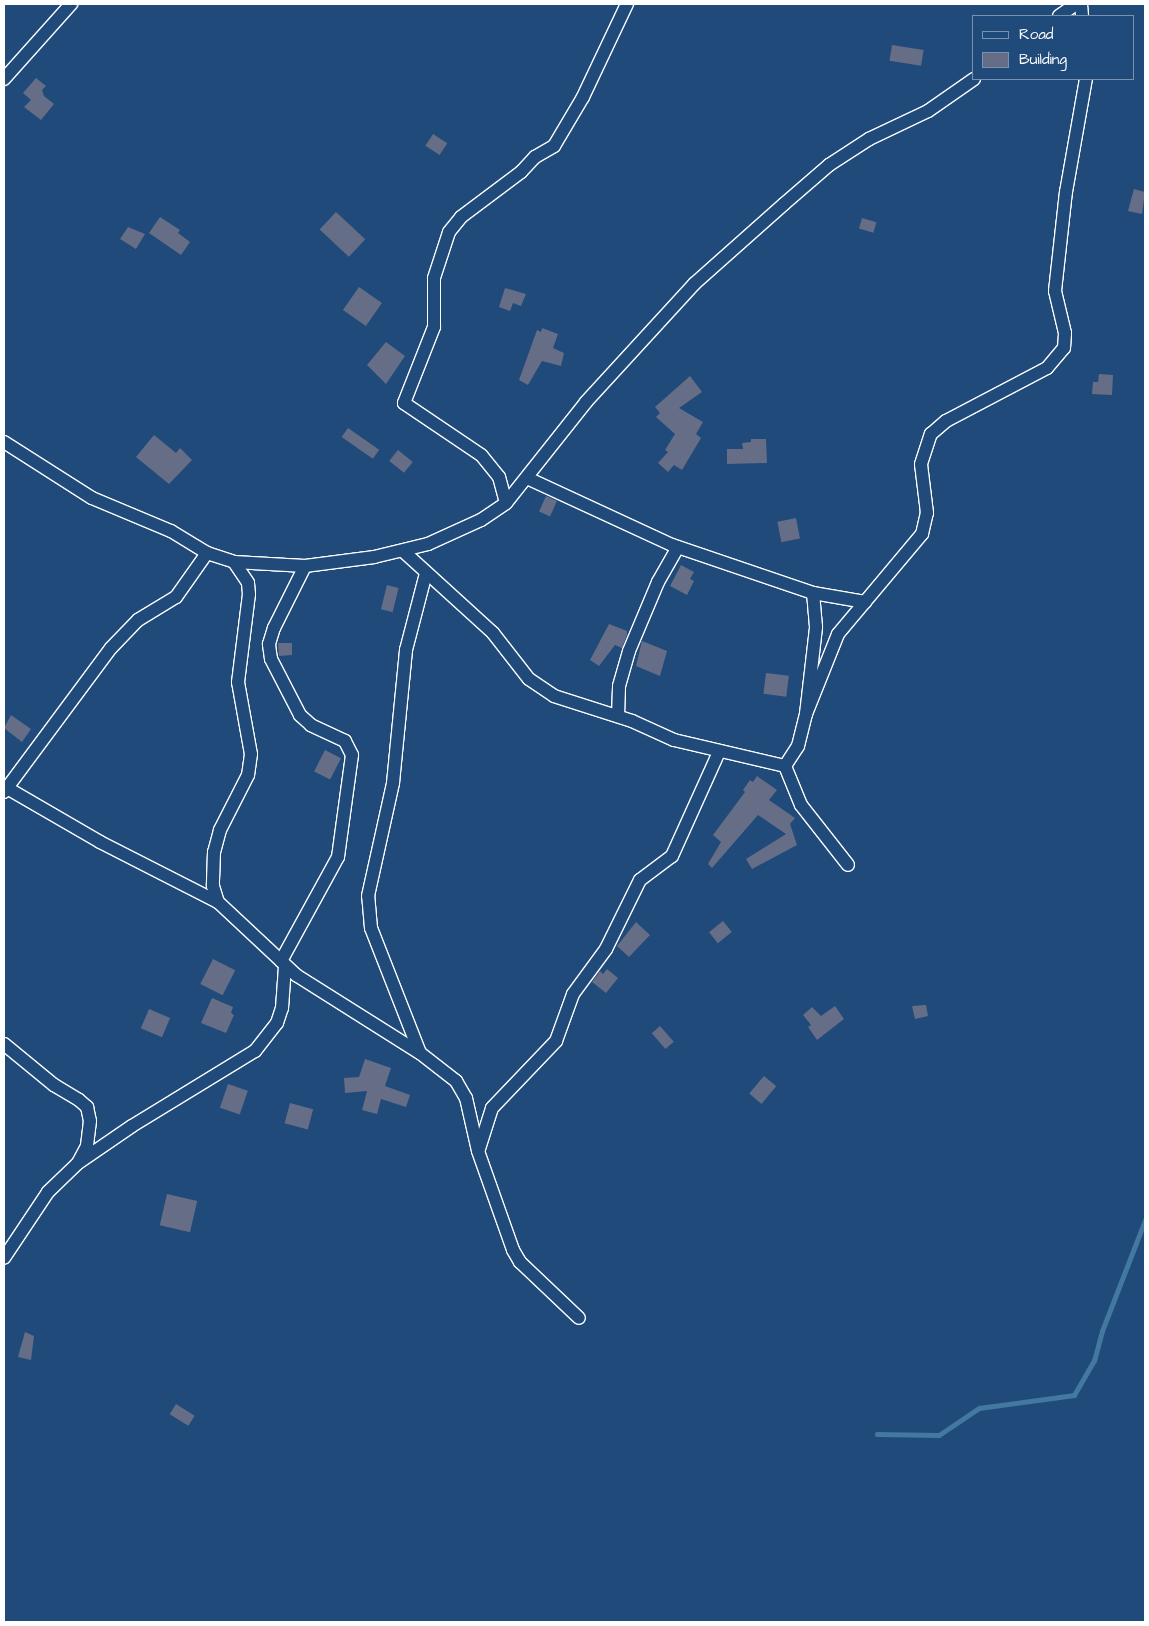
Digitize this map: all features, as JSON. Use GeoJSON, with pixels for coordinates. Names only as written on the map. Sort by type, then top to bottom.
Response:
{"type":"FeatureCollection","features":[{"type":"Feature","properties":{"kind":"street"},"geometry":{"type":"LineString","coordinates":[[4,80],[71,4]]}},
{"type":"Feature","properties":{"kind":"street"},"geometry":{"type":"LineString","coordinates":[[506,503],[499,477],[481,455],[404,404],[434,328],[434,278],[449,232],[461,217],[521,172],[535,156],[554,146],[583,97],[627,4]]}},
{"type":"Feature","properties":{"kind":"street"},"geometry":{"type":"LineString","coordinates":[[1060,15],[1076,4]]}},
{"type":"Feature","properties":{"kind":"street"},"geometry":{"type":"LineString","coordinates":[[4,442],[92,498],[170,531],[207,553],[234,562],[305,566],[403,551],[454,534],[506,503],[586,402],[694,284],[722,258],[830,165],[869,139],[928,110],[973,80]]}},
{"type":"Feature","properties":{"kind":"street"},"geometry":{"type":"LineString","coordinates":[[785,766],[798,746],[806,714],[832,645],[865,602],[915,544],[926,525],[921,464],[931,434],[946,421],[1047,368],[1064,348],[1065,333],[1055,291],[1066,192],[1086,80]]}},
{"type":"Feature","properties":{"kind":"street"},"geometry":{"type":"LineString","coordinates":[[527,478],[678,547],[813,593],[865,602]]}},
{"type":"Feature","properties":{"kind":"street"},"geometry":{"type":"LineString","coordinates":[[618,716],[619,686],[629,651],[658,582],[678,547]]}},
{"type":"Feature","properties":{"kind":"street"},"geometry":{"type":"LineString","coordinates":[[403,551],[493,633],[539,687],[572,704],[618,716],[674,740],[785,766]]}},
{"type":"Feature","properties":{"kind":"street"},"geometry":{"type":"LineString","coordinates":[[207,553],[176,597],[138,620],[116,642],[6,790],[100,842],[218,902],[283,964],[368,1022],[420,1053],[461,1088],[478,1151],[520,1262],[578,1318]]}},
{"type":"Feature","properties":{"kind":"street"},"geometry":{"type":"LineString","coordinates":[[218,902],[213,886],[214,852],[220,830],[248,775],[252,754],[238,682],[250,594],[248,583],[234,562]]}},
{"type":"Feature","properties":{"kind":"street"},"geometry":{"type":"LineString","coordinates":[[4,1258],[44,1198],[78,1163],[132,1126],[255,1051],[277,1023],[282,1008],[283,964],[338,857],[352,754],[345,741],[311,725],[300,715],[271,659],[269,644],[274,628],[305,566]]}},
{"type":"Feature","properties":{"kind":"street"},"geometry":{"type":"LineString","coordinates":[[420,1053],[371,928],[368,896],[393,783],[406,650],[426,573]]}},
{"type":"Feature","properties":{"kind":"street"},"geometry":{"type":"LineString","coordinates":[[806,714],[816,627],[813,593]]}},
{"type":"Feature","properties":{"kind":"street"},"geometry":{"type":"LineString","coordinates":[[478,1151],[492,1108],[556,1040],[573,994],[606,949],[640,880],[672,856],[719,752]]}},
{"type":"Feature","properties":{"kind":"street"},"geometry":{"type":"LineString","coordinates":[[785,766],[801,805],[848,865]]}},
{"type":"Feature","properties":{"kind":"street"},"geometry":{"type":"LineString","coordinates":[[4,1044],[87,1108],[90,1121],[87,1146],[78,1163]]}},
{"type":"Feature","properties":{"kind":"building"},"geometry":{"type":"Polygon","coordinates":[[[892,45],[924,50],[921,66],[889,61],[892,45]]]}},
{"type":"Feature","properties":{"kind":"building"},"geometry":{"type":"Polygon","coordinates":[[[36,78],[46,86],[42,90],[44,96],[54,104],[41,120],[24,107],[31,100],[23,93],[36,78]]]}},
{"type":"Feature","properties":{"kind":"building"},"geometry":{"type":"Polygon","coordinates":[[[433,134],[447,143],[440,155],[425,146],[433,134]]]}},
{"type":"Feature","properties":{"kind":"building"},"geometry":{"type":"Polygon","coordinates":[[[1134,189],[1145,192],[1142,214],[1128,211],[1134,189]]]}},
{"type":"Feature","properties":{"kind":"building"},"geometry":{"type":"Polygon","coordinates":[[[336,212],[365,239],[349,257],[320,230],[336,212]]]}},
{"type":"Feature","properties":{"kind":"building"},"geometry":{"type":"Polygon","coordinates":[[[160,217],[180,230],[178,233],[190,242],[181,255],[149,233],[160,217]]]}},
{"type":"Feature","properties":{"kind":"building"},"geometry":{"type":"Polygon","coordinates":[[[862,218],[876,222],[873,233],[859,229],[862,218]]]}},
{"type":"Feature","properties":{"kind":"building"},"geometry":{"type":"Polygon","coordinates":[[[128,227],[145,234],[136,249],[120,239],[128,227]]]}},
{"type":"Feature","properties":{"kind":"building"},"geometry":{"type":"Polygon","coordinates":[[[359,287],[382,303],[366,326],[343,310],[359,287]]]}},
{"type":"Feature","properties":{"kind":"building"},"geometry":{"type":"Polygon","coordinates":[[[505,288],[526,294],[521,306],[513,303],[510,311],[499,307],[505,288]]]}},
{"type":"Feature","properties":{"kind":"building"},"geometry":{"type":"Polygon","coordinates":[[[542,328],[558,334],[553,348],[564,353],[561,366],[542,361],[528,385],[519,380],[537,330],[541,332],[542,328]]]}},
{"type":"Feature","properties":{"kind":"building"},"geometry":{"type":"Polygon","coordinates":[[[386,342],[405,356],[386,384],[367,365],[386,342]]]}},
{"type":"Feature","properties":{"kind":"building"},"geometry":{"type":"Polygon","coordinates":[[[1099,374],[1113,375],[1112,395],[1092,394],[1093,382],[1098,382],[1099,374]]]}},
{"type":"Feature","properties":{"kind":"building"},"geometry":{"type":"Polygon","coordinates":[[[690,376],[702,392],[679,408],[703,422],[696,434],[701,438],[682,470],[674,465],[668,472],[658,463],[668,452],[665,450],[675,434],[656,417],[660,413],[655,407],[690,376]]]}},
{"type":"Feature","properties":{"kind":"building"},"geometry":{"type":"Polygon","coordinates":[[[348,428],[379,450],[373,459],[342,437],[348,428]]]}},
{"type":"Feature","properties":{"kind":"building"},"geometry":{"type":"Polygon","coordinates":[[[154,435],[176,453],[180,448],[192,460],[169,484],[136,457],[154,435]]]}},
{"type":"Feature","properties":{"kind":"building"},"geometry":{"type":"Polygon","coordinates":[[[751,439],[766,439],[767,463],[727,464],[727,449],[743,449],[742,443],[751,442],[751,439]]]}},
{"type":"Feature","properties":{"kind":"building"},"geometry":{"type":"Polygon","coordinates":[[[398,450],[413,462],[404,473],[389,461],[398,450]]]}},
{"type":"Feature","properties":{"kind":"building"},"geometry":{"type":"Polygon","coordinates":[[[546,496],[557,501],[550,516],[539,512],[546,496]]]}},
{"type":"Feature","properties":{"kind":"building"},"geometry":{"type":"Polygon","coordinates":[[[796,518],[800,539],[781,542],[777,522],[796,518]]]}},
{"type":"Feature","properties":{"kind":"building"},"geometry":{"type":"Polygon","coordinates":[[[681,565],[694,572],[690,579],[694,581],[687,595],[670,586],[681,565]]]}},
{"type":"Feature","properties":{"kind":"building"},"geometry":{"type":"Polygon","coordinates":[[[387,585],[399,588],[393,612],[381,609],[387,585]]]}},
{"type":"Feature","properties":{"kind":"building"},"geometry":{"type":"Polygon","coordinates":[[[609,624],[627,631],[627,635],[622,648],[615,645],[599,666],[590,660],[609,624]]]}},
{"type":"Feature","properties":{"kind":"building"},"geometry":{"type":"Polygon","coordinates":[[[642,641],[667,651],[660,676],[636,666],[642,641]]]}},
{"type":"Feature","properties":{"kind":"building"},"geometry":{"type":"Polygon","coordinates":[[[278,643],[292,643],[292,655],[279,656],[278,643]]]}},
{"type":"Feature","properties":{"kind":"building"},"geometry":{"type":"Polygon","coordinates":[[[766,673],[789,676],[786,697],[763,694],[766,673]]]}},
{"type":"Feature","properties":{"kind":"building"},"geometry":{"type":"Polygon","coordinates":[[[11,715],[31,729],[22,742],[4,728],[11,715]]]}},
{"type":"Feature","properties":{"kind":"building"},"geometry":{"type":"Polygon","coordinates":[[[325,750],[341,758],[330,780],[314,771],[325,750]]]}},
{"type":"Feature","properties":{"kind":"building"},"geometry":{"type":"Polygon","coordinates":[[[757,776],[777,790],[769,800],[795,818],[790,824],[797,845],[752,869],[746,859],[786,834],[758,815],[712,868],[708,864],[721,842],[713,835],[745,792],[743,790],[750,780],[753,782],[757,776]]]}},
{"type":"Feature","properties":{"kind":"building"},"geometry":{"type":"Polygon","coordinates":[[[723,921],[732,932],[718,943],[709,932],[723,921]]]}},
{"type":"Feature","properties":{"kind":"building"},"geometry":{"type":"Polygon","coordinates":[[[636,922],[650,935],[629,957],[617,946],[636,922]]]}},
{"type":"Feature","properties":{"kind":"building"},"geometry":{"type":"Polygon","coordinates":[[[213,959],[235,970],[223,995],[200,984],[213,959]]]}},
{"type":"Feature","properties":{"kind":"building"},"geometry":{"type":"Polygon","coordinates":[[[607,969],[618,978],[606,993],[592,982],[600,971],[603,974],[607,969]]]}},
{"type":"Feature","properties":{"kind":"building"},"geometry":{"type":"Polygon","coordinates":[[[212,998],[233,1007],[231,1013],[234,1015],[226,1033],[201,1023],[212,998]]]}},
{"type":"Feature","properties":{"kind":"building"},"geometry":{"type":"Polygon","coordinates":[[[926,1005],[928,1016],[915,1019],[912,1006],[926,1005]]]}},
{"type":"Feature","properties":{"kind":"building"},"geometry":{"type":"Polygon","coordinates":[[[835,1006],[844,1019],[817,1040],[808,1027],[811,1025],[803,1015],[812,1007],[821,1016],[835,1006]]]}},
{"type":"Feature","properties":{"kind":"building"},"geometry":{"type":"Polygon","coordinates":[[[149,1009],[170,1018],[162,1037],[141,1028],[149,1009]]]}},
{"type":"Feature","properties":{"kind":"building"},"geometry":{"type":"Polygon","coordinates":[[[660,1026],[674,1042],[665,1049],[652,1033],[660,1026]]]}},
{"type":"Feature","properties":{"kind":"building"},"geometry":{"type":"Polygon","coordinates":[[[365,1059],[391,1068],[385,1086],[410,1095],[406,1107],[381,1099],[377,1114],[362,1110],[367,1091],[345,1093],[344,1078],[359,1077],[365,1059]]]}},
{"type":"Feature","properties":{"kind":"building"},"geometry":{"type":"Polygon","coordinates":[[[764,1076],[776,1086],[761,1104],[749,1094],[764,1076]]]}},
{"type":"Feature","properties":{"kind":"building"},"geometry":{"type":"Polygon","coordinates":[[[228,1084],[248,1091],[240,1114],[220,1108],[228,1084]]]}},
{"type":"Feature","properties":{"kind":"building"},"geometry":{"type":"Polygon","coordinates":[[[290,1103],[313,1109],[308,1129],[285,1123],[290,1103]]]}},
{"type":"Feature","properties":{"kind":"building"},"geometry":{"type":"Polygon","coordinates":[[[167,1194],[197,1201],[190,1232],[160,1225],[167,1194]]]}},
{"type":"Feature","properties":{"kind":"building"},"geometry":{"type":"Polygon","coordinates":[[[25,1332],[34,1336],[31,1360],[18,1357],[25,1332]]]}},
{"type":"Feature","properties":{"kind":"building"},"geometry":{"type":"Polygon","coordinates":[[[176,1404],[195,1416],[188,1426],[170,1414],[176,1404]]]}},
{"type":"Feature","properties":{"kind":"waterway"},"geometry":{"type":"LineString","coordinates":[[877,1434],[939,1435],[979,1408],[1074,1395],[1094,1361],[1102,1331],[1145,1220]]}}]}
